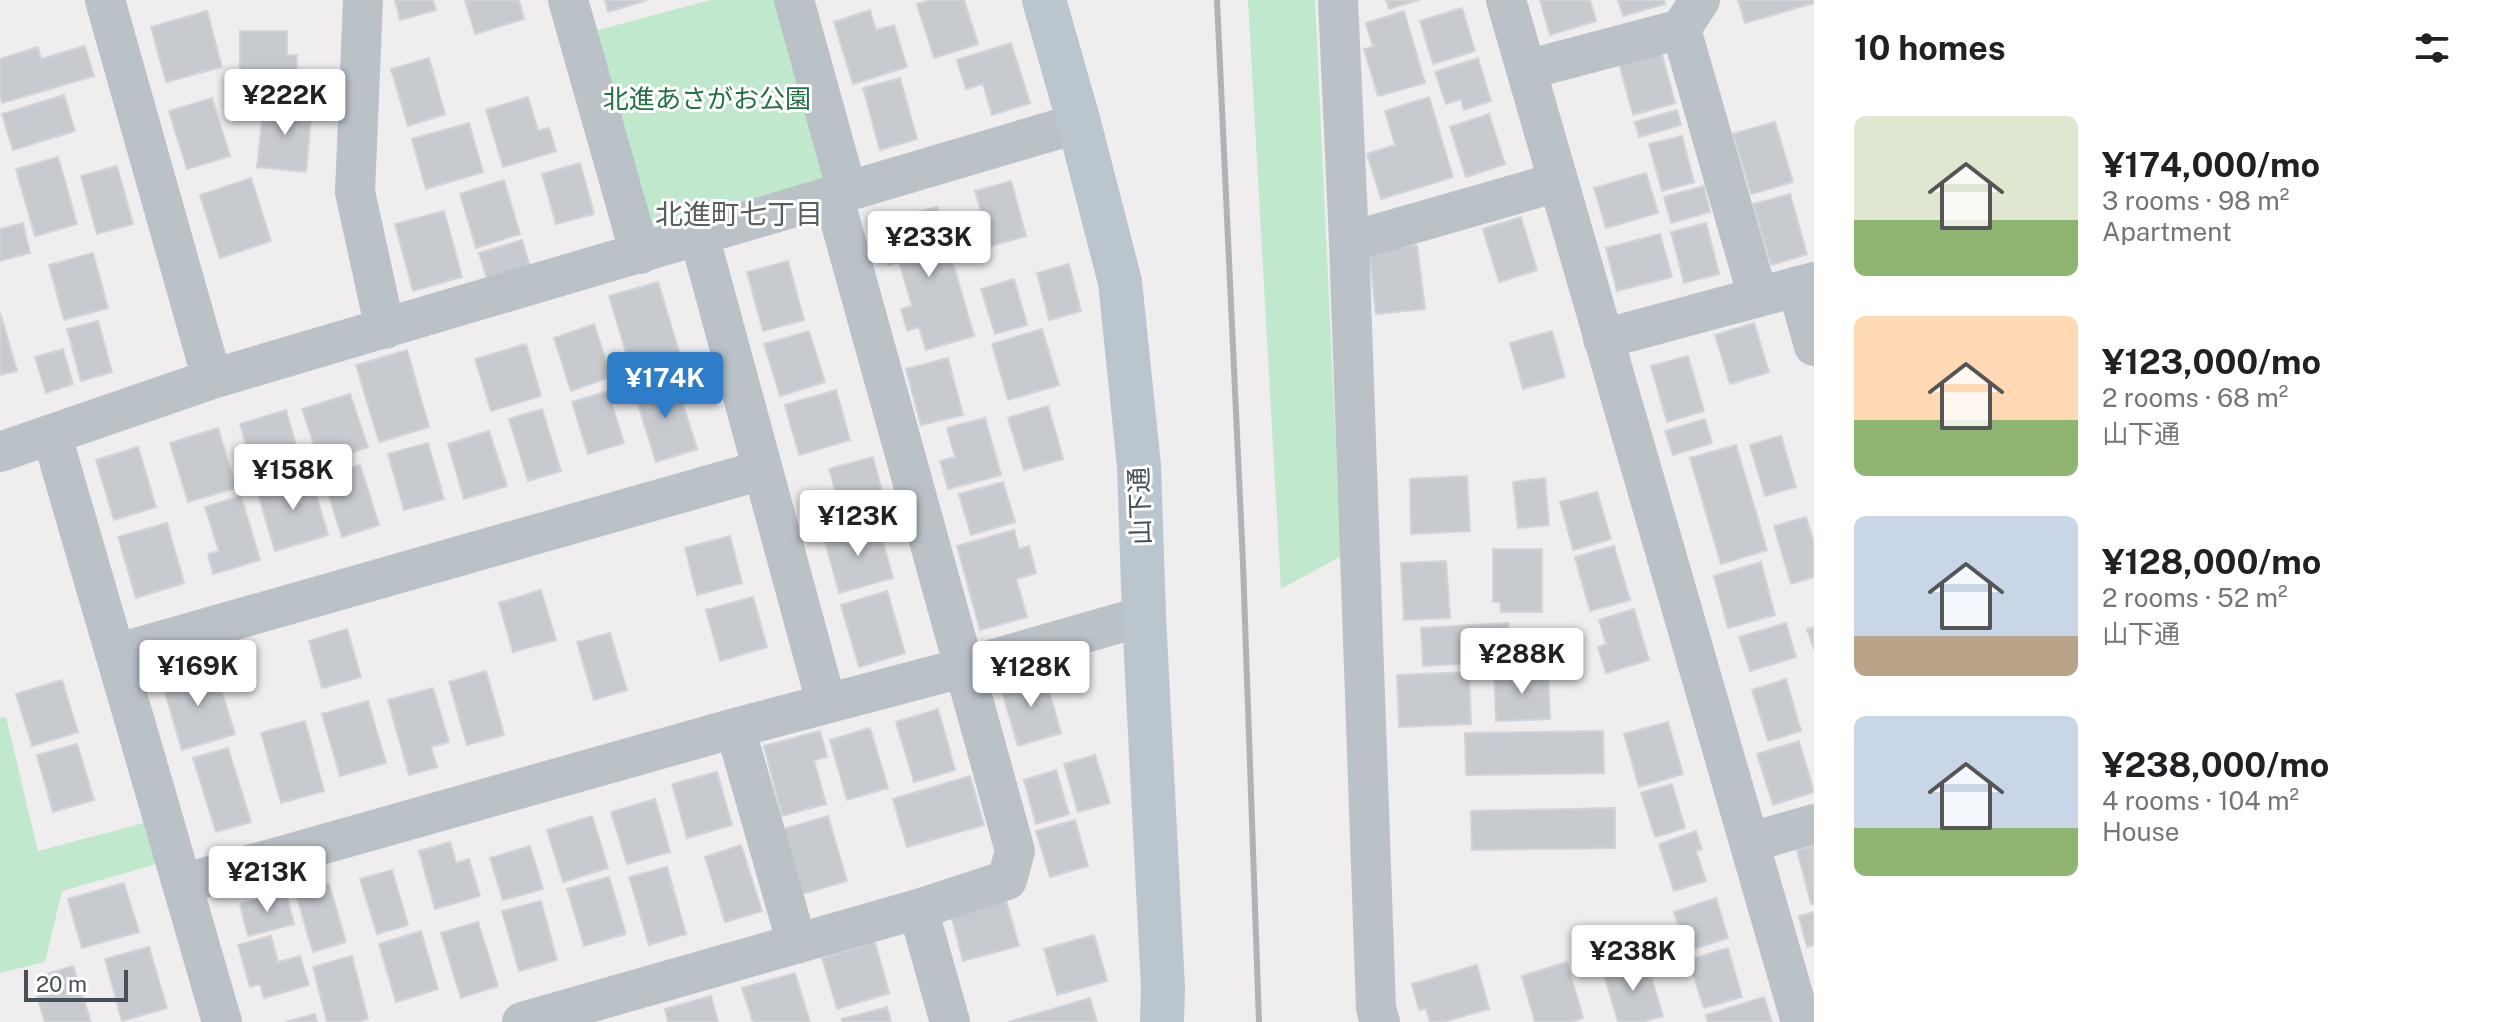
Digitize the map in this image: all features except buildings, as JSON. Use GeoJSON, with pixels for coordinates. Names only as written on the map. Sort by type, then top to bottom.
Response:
{"type":"FeatureCollection","features":[{"type":"Feature","properties":{"kind":"street"},"geometry":{"type":"LineString","coordinates":[[105,0],[212,379]]}},
{"type":"Feature","properties":{"kind":"street"},"geometry":{"type":"LineString","coordinates":[[363,0],[355,192],[385,329]]}},
{"type":"Feature","properties":{"kind":"street"},"geometry":{"type":"LineString","coordinates":[[568,0],[640,254]]}},
{"type":"Feature","properties":{"kind":"street"},"geometry":{"type":"LineString","coordinates":[[522,1022],[918,909],[1007,880],[1015,851],[840,193],[794,0]]}},
{"type":"Feature","properties":{"kind":"street","name":"山下通"},"geometry":{"type":"LineString","coordinates":[[1044,0],[1120,282],[1139,466],[1163,988],[1162,1022]]}},
{"type":"Feature","properties":{"kind":"street"},"geometry":{"type":"LineString","coordinates":[[1338,0],[1376,1008],[1380,1022]]}},
{"type":"Feature","properties":{"kind":"street"},"geometry":{"type":"LineString","coordinates":[[1506,0],[1801,1022]]}},
{"type":"Feature","properties":{"kind":"street"},"geometry":{"type":"LineString","coordinates":[[1526,70],[1690,14],[1758,297]]}},
{"type":"Feature","properties":{"kind":"street"},"geometry":{"type":"LineString","coordinates":[[0,452],[212,379],[1079,123]]}},
{"type":"Feature","properties":{"kind":"street"},"geometry":{"type":"LineString","coordinates":[[1349,242],[1558,182]]}},
{"type":"Feature","properties":{"kind":"street"},"geometry":{"type":"LineString","coordinates":[[699,235],[826,702]]}},
{"type":"Feature","properties":{"kind":"street"},"geometry":{"type":"LineString","coordinates":[[1603,339],[1805,284],[1814,346]]}},
{"type":"Feature","properties":{"kind":"street"},"geometry":{"type":"LineString","coordinates":[[52,436],[222,1022]]}},
{"type":"Feature","properties":{"kind":"street"},"geometry":{"type":"LineString","coordinates":[[115,654],[762,470]]}},
{"type":"Feature","properties":{"kind":"street"},"geometry":{"type":"LineString","coordinates":[[182,884],[826,702],[966,667],[1144,616]]}},
{"type":"Feature","properties":{"kind":"street"},"geometry":{"type":"LineString","coordinates":[[735,728],[797,944]]}},
{"type":"Feature","properties":{"kind":"street"},"geometry":{"type":"LineString","coordinates":[[1751,842],[1814,824]]}},
{"type":"Feature","properties":{"kind":"street"},"geometry":{"type":"LineString","coordinates":[[918,909],[950,1022]]}},
{"type":"Feature","properties":{"kind":"green space","name":"北進あさがお公園"},"geometry":{"type":"Polygon","coordinates":[[[710,0],[776,0],[828,179],[649,232],[591,32],[710,0]]]}},
{"type":"Feature","properties":{"kind":"green space"},"geometry":{"type":"Polygon","coordinates":[[[1248,0],[1315,0],[1341,556],[1281,589],[1248,0]]]}},
{"type":"Feature","properties":{"kind":"green space"},"geometry":{"type":"Polygon","coordinates":[[[6,717],[38,851],[163,818],[174,859],[62,891],[45,962],[0,973],[0,718],[6,717]]]}},
{"type":"Feature","properties":{"kind":"railway"},"geometry":{"type":"LineString","coordinates":[[1217,0],[1243,564],[1259,1022]]}},
{"type":"Feature","properties":{"kind":"district","name":"北進町七丁目"},"geometry":{"type":"Point","coordinates":[739,214]}}]}
